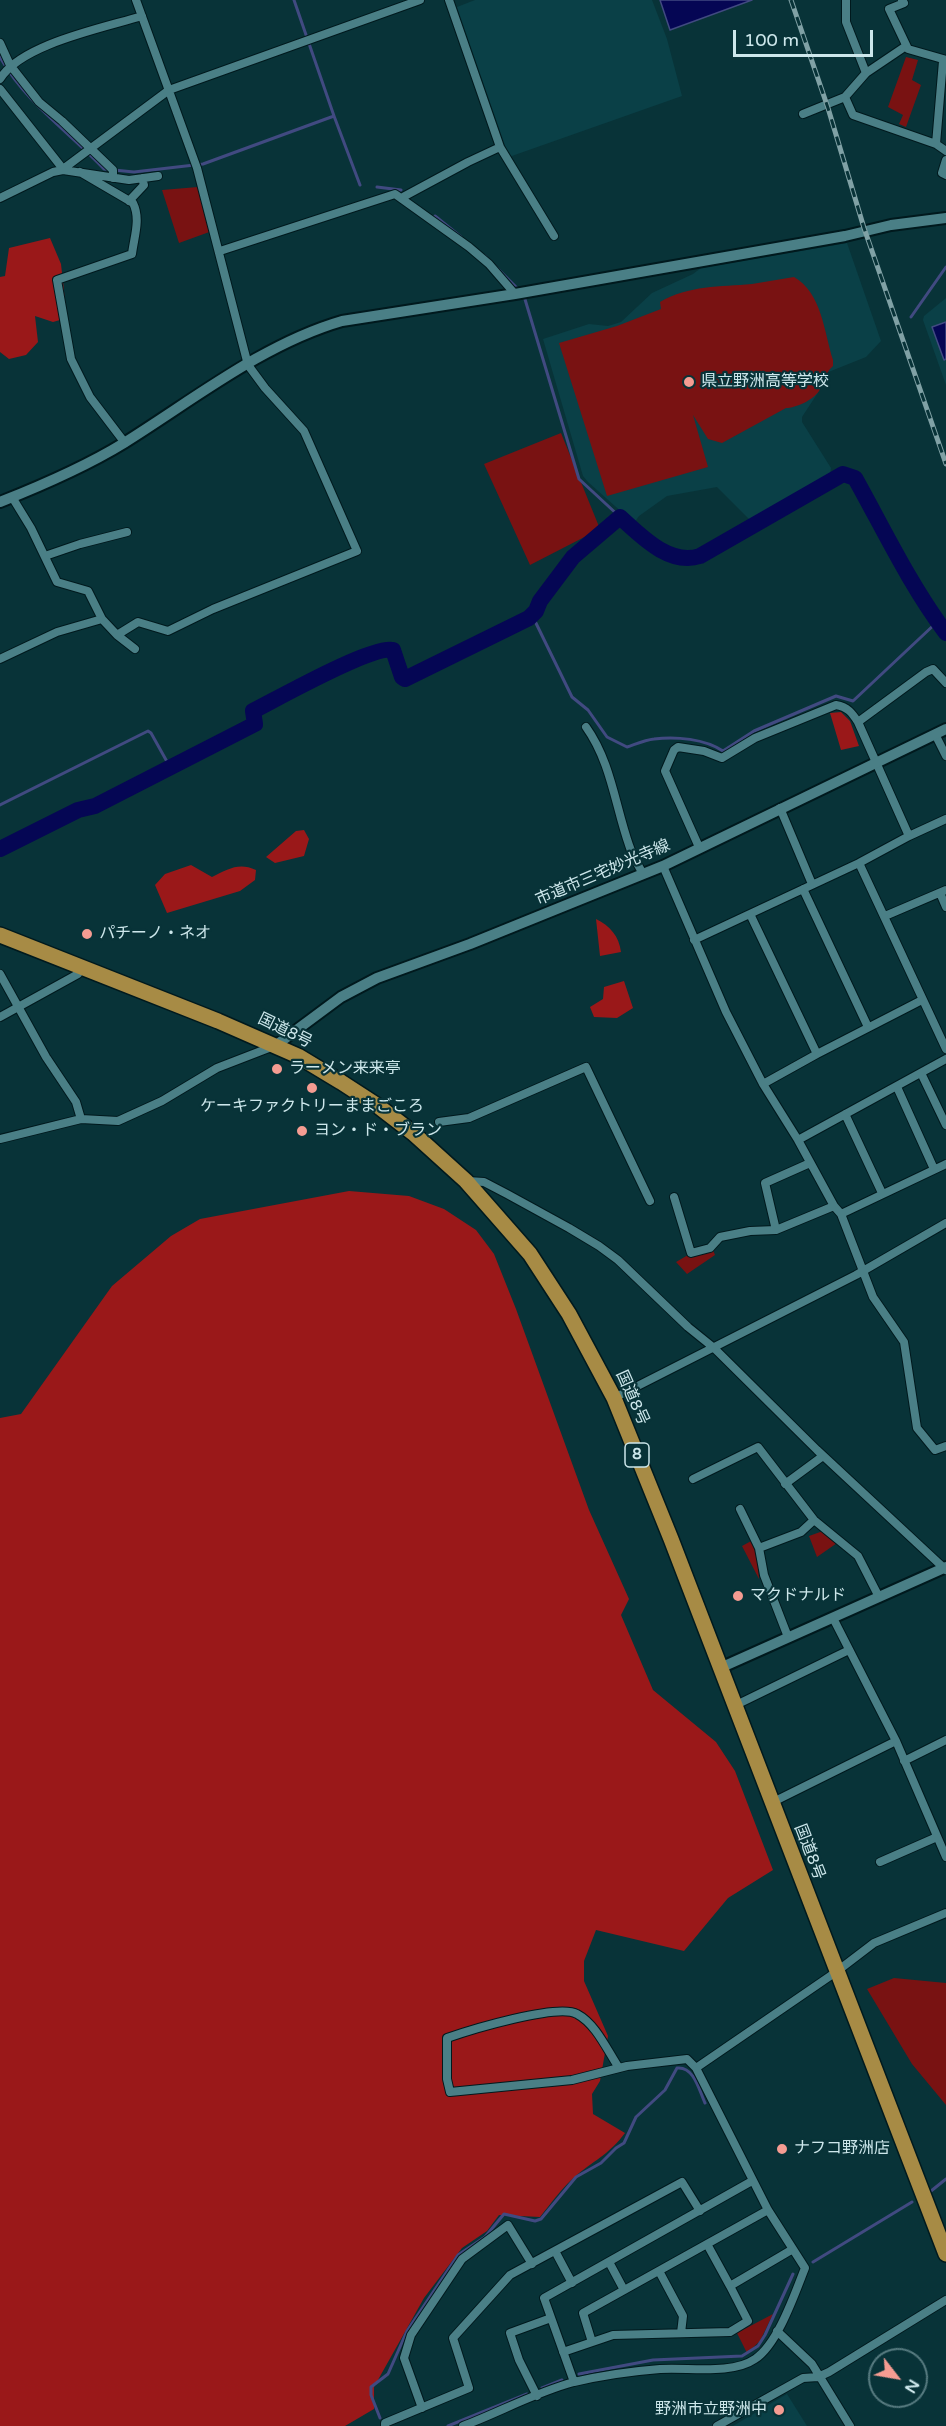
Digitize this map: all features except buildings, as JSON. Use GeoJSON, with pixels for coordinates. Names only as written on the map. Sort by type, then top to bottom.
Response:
{"type":"FeatureCollection","features":[{"type":"Feature","properties":{"kind":"highway","name":"国道8号"},"geometry":{"type":"LineString","coordinates":[[0,935],[218,1021],[275,1046],[331,1076],[378,1106],[413,1133],[466,1181],[530,1254],[569,1314],[614,1398],[946,2254]]}},
{"type":"Feature","properties":{"kind":"street"},"geometry":{"type":"LineString","coordinates":[[117,635],[138,622],[168,631],[213,609],[357,550],[304,430],[265,388],[248,364],[197,168],[136,0]]}},
{"type":"Feature","properties":{"kind":"street"},"geometry":{"type":"LineString","coordinates":[[0,89],[63,169],[169,90],[420,0]]}},
{"type":"Feature","properties":{"kind":"street"},"geometry":{"type":"LineString","coordinates":[[449,0],[501,147],[554,236]]}},
{"type":"Feature","properties":{"kind":"street"},"geometry":{"type":"LineString","coordinates":[[846,0],[846,22],[866,73]]}},
{"type":"Feature","properties":{"kind":"street"},"geometry":{"type":"LineString","coordinates":[[902,0],[904,3],[889,9],[906,46],[912,51],[944,60],[936,144]]}},
{"type":"Feature","properties":{"kind":"street"},"geometry":{"type":"LineString","coordinates":[[0,79],[10,65],[35,50],[142,16]]}},
{"type":"Feature","properties":{"kind":"street"},"geometry":{"type":"LineString","coordinates":[[0,43],[10,65],[39,102],[113,170],[113,177]]}},
{"type":"Feature","properties":{"kind":"street"},"geometry":{"type":"LineString","coordinates":[[803,114],[845,97],[866,73],[906,46]]}},
{"type":"Feature","properties":{"kind":"street"},"geometry":{"type":"LineString","coordinates":[[845,97],[853,115],[936,144],[946,152]]}},
{"type":"Feature","properties":{"kind":"street"},"geometry":{"type":"LineString","coordinates":[[403,197],[501,147]]}},
{"type":"Feature","properties":{"kind":"street"},"geometry":{"type":"LineString","coordinates":[[946,160],[942,173],[946,174]]}},
{"type":"Feature","properties":{"kind":"street"},"geometry":{"type":"LineString","coordinates":[[0,198],[53,172],[63,170],[129,180],[158,176]]}},
{"type":"Feature","properties":{"kind":"street"},"geometry":{"type":"LineString","coordinates":[[80,172],[133,203],[136,210],[137,219],[132,254],[57,280],[71,359],[90,397],[125,442]]}},
{"type":"Feature","properties":{"kind":"street"},"geometry":{"type":"LineString","coordinates":[[129,201],[144,185],[142,178]]}},
{"type":"Feature","properties":{"kind":"street"},"geometry":{"type":"LineString","coordinates":[[220,251],[395,194],[403,197],[489,264],[514,294]]}},
{"type":"Feature","properties":{"kind":"street"},"geometry":{"type":"LineString","coordinates":[[0,502],[56,479],[125,442],[248,364],[300,336],[342,321],[514,294],[845,236],[891,225],[946,218]]}},
{"type":"Feature","properties":{"kind":"street"},"geometry":{"type":"LineString","coordinates":[[12,497],[57,582],[88,591],[102,619],[135,649]]}},
{"type":"Feature","properties":{"kind":"street"},"geometry":{"type":"LineString","coordinates":[[45,556],[127,532]]}},
{"type":"Feature","properties":{"kind":"street"},"geometry":{"type":"LineString","coordinates":[[0,659],[57,632],[102,619]]}},
{"type":"Feature","properties":{"kind":"street"},"geometry":{"type":"LineString","coordinates":[[858,722],[926,672],[933,669],[946,683]]}},
{"type":"Feature","properties":{"kind":"street"},"geometry":{"type":"LineString","coordinates":[[699,847],[665,771],[674,750],[678,747],[704,751],[722,758],[755,738],[836,705],[851,711],[858,722],[909,836]]}},
{"type":"Feature","properties":{"kind":"street"},"geometry":{"type":"LineString","coordinates":[[586,727],[597,741],[604,758],[629,846],[643,874]]}},
{"type":"Feature","properties":{"kind":"street","name":"市道市三宅妙光寺線"},"geometry":{"type":"LineString","coordinates":[[275,1046],[341,997],[377,978],[470,944],[663,866],[946,729]]}},
{"type":"Feature","properties":{"kind":"street"},"geometry":{"type":"LineString","coordinates":[[935,735],[946,756]]}},
{"type":"Feature","properties":{"kind":"street"},"geometry":{"type":"LineString","coordinates":[[780,808],[812,884]]}},
{"type":"Feature","properties":{"kind":"street"},"geometry":{"type":"LineString","coordinates":[[694,940],[860,863],[946,819]]}},
{"type":"Feature","properties":{"kind":"street"},"geometry":{"type":"LineString","coordinates":[[860,863],[946,1049]]}},
{"type":"Feature","properties":{"kind":"street"},"geometry":{"type":"LineString","coordinates":[[663,866],[726,1012],[763,1084],[798,1140],[834,1206],[841,1214],[873,1297],[904,1342],[917,1428],[935,1450],[946,1446]]}},
{"type":"Feature","properties":{"kind":"street"},"geometry":{"type":"LineString","coordinates":[[803,889],[868,1027]]}},
{"type":"Feature","properties":{"kind":"street"},"geometry":{"type":"LineString","coordinates":[[885,916],[943,892],[946,907]]}},
{"type":"Feature","properties":{"kind":"street"},"geometry":{"type":"LineString","coordinates":[[750,914],[817,1054]]}},
{"type":"Feature","properties":{"kind":"street"},"geometry":{"type":"LineString","coordinates":[[0,1017],[78,974],[81,968]]}},
{"type":"Feature","properties":{"kind":"street"},"geometry":{"type":"LineString","coordinates":[[0,974],[46,1057],[76,1102],[81,1119]]}},
{"type":"Feature","properties":{"kind":"street"},"geometry":{"type":"LineString","coordinates":[[763,1084],[922,1000]]}},
{"type":"Feature","properties":{"kind":"street"},"geometry":{"type":"LineString","coordinates":[[0,1139],[81,1119],[118,1121],[162,1101],[217,1068],[275,1046]]}},
{"type":"Feature","properties":{"kind":"street"},"geometry":{"type":"LineString","coordinates":[[798,1140],[946,1059]]}},
{"type":"Feature","properties":{"kind":"street"},"geometry":{"type":"LineString","coordinates":[[439,1122],[469,1118],[586,1067],[650,1201]]}},
{"type":"Feature","properties":{"kind":"street"},"geometry":{"type":"LineString","coordinates":[[921,1073],[946,1125]]}},
{"type":"Feature","properties":{"kind":"street"},"geometry":{"type":"LineString","coordinates":[[897,1087],[934,1169]]}},
{"type":"Feature","properties":{"kind":"street"},"geometry":{"type":"LineString","coordinates":[[845,1114],[882,1193]]}},
{"type":"Feature","properties":{"kind":"street"},"geometry":{"type":"LineString","coordinates":[[776,1230],[765,1183],[810,1163]]}},
{"type":"Feature","properties":{"kind":"street"},"geometry":{"type":"LineString","coordinates":[[841,1214],[946,1164]]}},
{"type":"Feature","properties":{"kind":"street"},"geometry":{"type":"LineString","coordinates":[[466,1181],[484,1182],[599,1246],[687,1327],[714,1348],[823,1456],[945,1568],[720,1668]]}},
{"type":"Feature","properties":{"kind":"street"},"geometry":{"type":"LineString","coordinates":[[674,1197],[691,1253],[710,1248],[720,1237],[736,1233],[776,1230],[834,1206]]}},
{"type":"Feature","properties":{"kind":"street"},"geometry":{"type":"LineString","coordinates":[[614,1398],[864,1271],[946,1223]]}},
{"type":"Feature","properties":{"kind":"street"},"geometry":{"type":"LineString","coordinates":[[693,1479],[758,1447],[814,1520],[858,1556],[879,1597]]}},
{"type":"Feature","properties":{"kind":"street"},"geometry":{"type":"LineString","coordinates":[[785,1484],[823,1456]]}},
{"type":"Feature","properties":{"kind":"street"},"geometry":{"type":"LineString","coordinates":[[740,1509],[759,1548],[764,1575],[788,1637]]}},
{"type":"Feature","properties":{"kind":"street"},"geometry":{"type":"LineString","coordinates":[[759,1548],[801,1532],[814,1520]]}},
{"type":"Feature","properties":{"kind":"street"},"geometry":{"type":"LineString","coordinates":[[833,1618],[896,1741],[946,1857]]}},
{"type":"Feature","properties":{"kind":"street"},"geometry":{"type":"LineString","coordinates":[[734,1706],[849,1650]]}},
{"type":"Feature","properties":{"kind":"street"},"geometry":{"type":"LineString","coordinates":[[904,1761],[946,1740]]}},
{"type":"Feature","properties":{"kind":"street"},"geometry":{"type":"LineString","coordinates":[[771,1803],[896,1741]]}},
{"type":"Feature","properties":{"kind":"street"},"geometry":{"type":"LineString","coordinates":[[880,1862],[937,1837]]}},
{"type":"Feature","properties":{"kind":"street"},"geometry":{"type":"LineString","coordinates":[[696,2068],[836,1972],[874,1943],[946,1912]]}},
{"type":"Feature","properties":{"kind":"street"},"geometry":{"type":"LineString","coordinates":[[464,2426],[484,2422],[537,2396],[574,2382],[660,2369],[736,2367],[754,2360],[765,2351],[777,2331],[805,2268],[768,2210],[696,2068],[687,2059],[619,2068],[572,2080],[450,2092],[447,2079],[447,2038],[551,2010],[575,2012],[589,2023],[619,2068]]}},
{"type":"Feature","properties":{"kind":"street"},"geometry":{"type":"LineString","coordinates":[[574,2382],[544,2298],[752,2181]]}},
{"type":"Feature","properties":{"kind":"street"},"geometry":{"type":"LineString","coordinates":[[386,2426],[385,2423],[469,2388],[453,2338],[510,2275],[682,2182],[700,2211]]}},
{"type":"Feature","properties":{"kind":"street"},"geometry":{"type":"LineString","coordinates":[[592,2342],[583,2313],[768,2210]]}},
{"type":"Feature","properties":{"kind":"street"},"geometry":{"type":"LineString","coordinates":[[422,2408],[404,2358],[411,2335],[462,2259],[508,2225],[532,2264]]}},
{"type":"Feature","properties":{"kind":"street"},"geometry":{"type":"LineString","coordinates":[[563,2352],[613,2335],[730,2332],[748,2321],[707,2244]]}},
{"type":"Feature","properties":{"kind":"street"},"geometry":{"type":"LineString","coordinates":[[730,2286],[793,2249]]}},
{"type":"Feature","properties":{"kind":"street"},"geometry":{"type":"LineString","coordinates":[[555,2251],[572,2283]]}},
{"type":"Feature","properties":{"kind":"street"},"geometry":{"type":"LineString","coordinates":[[609,2262],[624,2290]]}},
{"type":"Feature","properties":{"kind":"street"},"geometry":{"type":"LineString","coordinates":[[659,2271],[683,2316],[681,2333]]}},
{"type":"Feature","properties":{"kind":"street"},"geometry":{"type":"LineString","coordinates":[[717,2426],[803,2378],[818,2377],[830,2372],[946,2300]]}},
{"type":"Feature","properties":{"kind":"street"},"geometry":{"type":"LineString","coordinates":[[537,2396],[519,2360],[510,2333],[551,2318]]}},
{"type":"Feature","properties":{"kind":"street"},"geometry":{"type":"LineString","coordinates":[[777,2331],[812,2364],[850,2426]]}},
{"type":"Feature","properties":{"kind":"shaded area"},"geometry":{"type":"Polygon","coordinates":[[[475,0],[652,0],[667,39],[682,96],[509,157],[457,7],[475,0]]]}},
{"type":"Feature","properties":{"kind":"shaded area"},"geometry":{"type":"Polygon","coordinates":[[[660,0],[752,0],[670,30],[660,0]]]}},
{"type":"Feature","properties":{"kind":"shaded area"},"geometry":{"type":"Polygon","coordinates":[[[906,57],[918,60],[912,80],[921,85],[906,127],[899,124],[903,115],[888,107],[906,57]]]}},
{"type":"Feature","properties":{"kind":"shaded area"},"geometry":{"type":"Polygon","coordinates":[[[198,187],[212,231],[179,243],[162,190],[198,187]]]}},
{"type":"Feature","properties":{"kind":"shaded area"},"geometry":{"type":"Polygon","coordinates":[[[50,238],[61,264],[67,318],[53,322],[35,316],[38,342],[26,355],[9,359],[0,352],[0,277],[5,276],[9,248],[50,238]]]}},
{"type":"Feature","properties":{"kind":"shaded area","name":"県立野洲高等学校"},"geometry":{"type":"Polygon","coordinates":[[[847,243],[881,341],[866,357],[826,373],[819,391],[802,417],[802,422],[831,468],[830,475],[751,521],[717,487],[667,496],[639,516],[634,523],[588,482],[583,476],[543,339],[589,324],[608,326],[621,322],[652,293],[701,268],[847,243]]]}},
{"type":"Feature","properties":{"kind":"shaded area","name":"県立野洲高等学校"},"geometry":{"type":"Polygon","coordinates":[[[794,277],[811,293],[816,303],[833,360],[833,366],[816,394],[804,403],[786,408],[722,443],[708,439],[693,415],[708,467],[607,496],[559,343],[617,326],[661,309],[660,302],[682,292],[794,277]]]}},
{"type":"Feature","properties":{"kind":"shaded area"},"geometry":{"type":"Polygon","coordinates":[[[946,298],[946,385],[923,320],[924,316],[946,298]]]}},
{"type":"Feature","properties":{"kind":"shaded area"},"geometry":{"type":"Polygon","coordinates":[[[946,322],[946,359],[944,360],[932,327],[946,322]]]}},
{"type":"Feature","properties":{"kind":"shaded area"},"geometry":{"type":"Polygon","coordinates":[[[561,433],[600,529],[530,565],[484,464],[561,433]]]}},
{"type":"Feature","properties":{"kind":"shaded area"},"geometry":{"type":"Polygon","coordinates":[[[841,712],[850,721],[859,746],[841,750],[830,713],[841,712]]]}},
{"type":"Feature","properties":{"kind":"shaded area"},"geometry":{"type":"Polygon","coordinates":[[[304,830],[309,839],[304,856],[275,863],[266,857],[296,831],[304,830]]]}},
{"type":"Feature","properties":{"kind":"shaded area"},"geometry":{"type":"Polygon","coordinates":[[[191,865],[212,877],[234,867],[250,868],[256,870],[255,880],[240,891],[167,913],[155,885],[165,874],[191,865]]]}},
{"type":"Feature","properties":{"kind":"shaded area"},"geometry":{"type":"Polygon","coordinates":[[[596,919],[613,932],[621,952],[600,956],[596,919]]]}},
{"type":"Feature","properties":{"kind":"shaded area"},"geometry":{"type":"Polygon","coordinates":[[[624,981],[633,1008],[617,1018],[594,1017],[590,1007],[603,999],[604,987],[624,981]]]}},
{"type":"Feature","properties":{"kind":"shaded area"},"geometry":{"type":"Polygon","coordinates":[[[349,1191],[409,1196],[444,1209],[476,1230],[494,1254],[589,1510],[629,1599],[621,1615],[653,1690],[716,1742],[735,1771],[773,1870],[728,1898],[684,1951],[596,1930],[584,1961],[584,1981],[608,2036],[600,2081],[592,2094],[593,2114],[625,2133],[609,2151],[567,2184],[540,2217],[499,2215],[487,2231],[462,2248],[424,2298],[374,2387],[374,2409],[345,2426],[0,2426],[0,1418],[21,1414],[112,1286],[171,1236],[200,1219],[349,1191]]]}},
{"type":"Feature","properties":{"kind":"shaded area"},"geometry":{"type":"Polygon","coordinates":[[[713,1250],[715,1255],[687,1274],[676,1262],[688,1255],[713,1250]]]}},
{"type":"Feature","properties":{"kind":"shaded area"},"geometry":{"type":"Polygon","coordinates":[[[823,1531],[837,1543],[817,1557],[809,1536],[823,1531]]]}},
{"type":"Feature","properties":{"kind":"shaded area"},"geometry":{"type":"Polygon","coordinates":[[[753,1540],[757,1546],[759,1579],[742,1546],[753,1540]]]}},
{"type":"Feature","properties":{"kind":"shaded area"},"geometry":{"type":"Polygon","coordinates":[[[894,1978],[946,1983],[946,2105],[912,2064],[867,1989],[894,1978]]]}},
{"type":"Feature","properties":{"kind":"shaded area"},"geometry":{"type":"Polygon","coordinates":[[[773,2314],[760,2341],[747,2353],[737,2333],[773,2314]]]}},
{"type":"Feature","properties":{"kind":"shaded area","name":"野洲市立野洲中"},"geometry":{"type":"Polygon","coordinates":[[[787,2394],[807,2426],[733,2426],[787,2394]]]}},
{"type":"Feature","properties":{"kind":"waterway"},"geometry":{"type":"LineString","coordinates":[[294,0],[334,116]]}},
{"type":"Feature","properties":{"kind":"waterway"},"geometry":{"type":"LineString","coordinates":[[0,57],[22,88],[104,169],[134,172],[203,164],[334,116],[360,185]]}},
{"type":"Feature","properties":{"kind":"waterway"},"geometry":{"type":"LineString","coordinates":[[377,187],[401,190]]}},
{"type":"Feature","properties":{"kind":"waterway"},"geometry":{"type":"LineString","coordinates":[[435,216],[461,237]]}},
{"type":"Feature","properties":{"kind":"waterway"},"geometry":{"type":"LineString","coordinates":[[485,256],[517,288]]}},
{"type":"Feature","properties":{"kind":"waterway"},"geometry":{"type":"LineString","coordinates":[[911,317],[946,267]]}},
{"type":"Feature","properties":{"kind":"waterway"},"geometry":{"type":"LineString","coordinates":[[524,296],[579,479],[620,517]]}},
{"type":"Feature","properties":{"kind":"waterway"},"geometry":{"type":"LineString","coordinates":[[0,849],[78,810],[95,806],[255,724],[253,711],[346,664],[382,651],[393,650],[402,677],[405,679],[529,618],[573,557],[620,517],[656,547],[677,557],[689,558],[700,556],[843,474],[855,478],[909,577],[946,633]]}},
{"type":"Feature","properties":{"kind":"waterway"},"geometry":{"type":"LineString","coordinates":[[532,615],[572,697],[588,710],[607,737],[627,747],[654,739],[690,739],[723,751],[754,731],[836,696],[853,701],[936,623]]}},
{"type":"Feature","properties":{"kind":"waterway"},"geometry":{"type":"LineString","coordinates":[[0,805],[148,731],[170,767]]}},
{"type":"Feature","properties":{"kind":"waterway"},"geometry":{"type":"LineString","coordinates":[[380,2418],[371,2395],[371,2387],[388,2374],[407,2331],[458,2255],[485,2237],[504,2214],[535,2221],[541,2219],[576,2177],[601,2163],[624,2143],[636,2117],[665,2090],[677,2068],[683,2068],[692,2075],[705,2103]]}},
{"type":"Feature","properties":{"kind":"waterway"},"geometry":{"type":"LineString","coordinates":[[931,2191],[946,2179]]}},
{"type":"Feature","properties":{"kind":"waterway"},"geometry":{"type":"LineString","coordinates":[[813,2262],[912,2202]]}},
{"type":"Feature","properties":{"kind":"waterway"},"geometry":{"type":"LineString","coordinates":[[579,2374],[653,2360],[742,2356],[758,2346],[765,2335],[793,2274]]}},
{"type":"Feature","properties":{"kind":"waterway"},"geometry":{"type":"LineString","coordinates":[[542,2388],[562,2380]]}},
{"type":"Feature","properties":{"kind":"waterway"},"geometry":{"type":"LineString","coordinates":[[448,2426],[527,2394]]}},
{"type":"Feature","properties":{"kind":"railway"},"geometry":{"type":"LineString","coordinates":[[791,0],[828,108],[864,228],[946,464]]}},
{"type":"Feature","properties":{"kind":"place","name":"県立野洲高等学校"},"geometry":{"type":"Point","coordinates":[689,382]}},
{"type":"Feature","properties":{"kind":"place","name":"パチーノ・ネオ"},"geometry":{"type":"Point","coordinates":[87,934]}},
{"type":"Feature","properties":{"kind":"place","name":"ラーメン来来亭"},"geometry":{"type":"Point","coordinates":[277,1069]}},
{"type":"Feature","properties":{"kind":"place","name":"ケーキファクトリーままごころ"},"geometry":{"type":"Point","coordinates":[312,1088]}},
{"type":"Feature","properties":{"kind":"place","name":"ヨン・ド・ブラン"},"geometry":{"type":"Point","coordinates":[302,1131]}},
{"type":"Feature","properties":{"kind":"place","name":"マクドナルド"},"geometry":{"type":"Point","coordinates":[738,1596]}},
{"type":"Feature","properties":{"kind":"place","name":"ナフコ野洲店"},"geometry":{"type":"Point","coordinates":[782,2149]}},
{"type":"Feature","properties":{"kind":"place","name":"野洲市立野洲中"},"geometry":{"type":"Point","coordinates":[779,2410]}}]}
